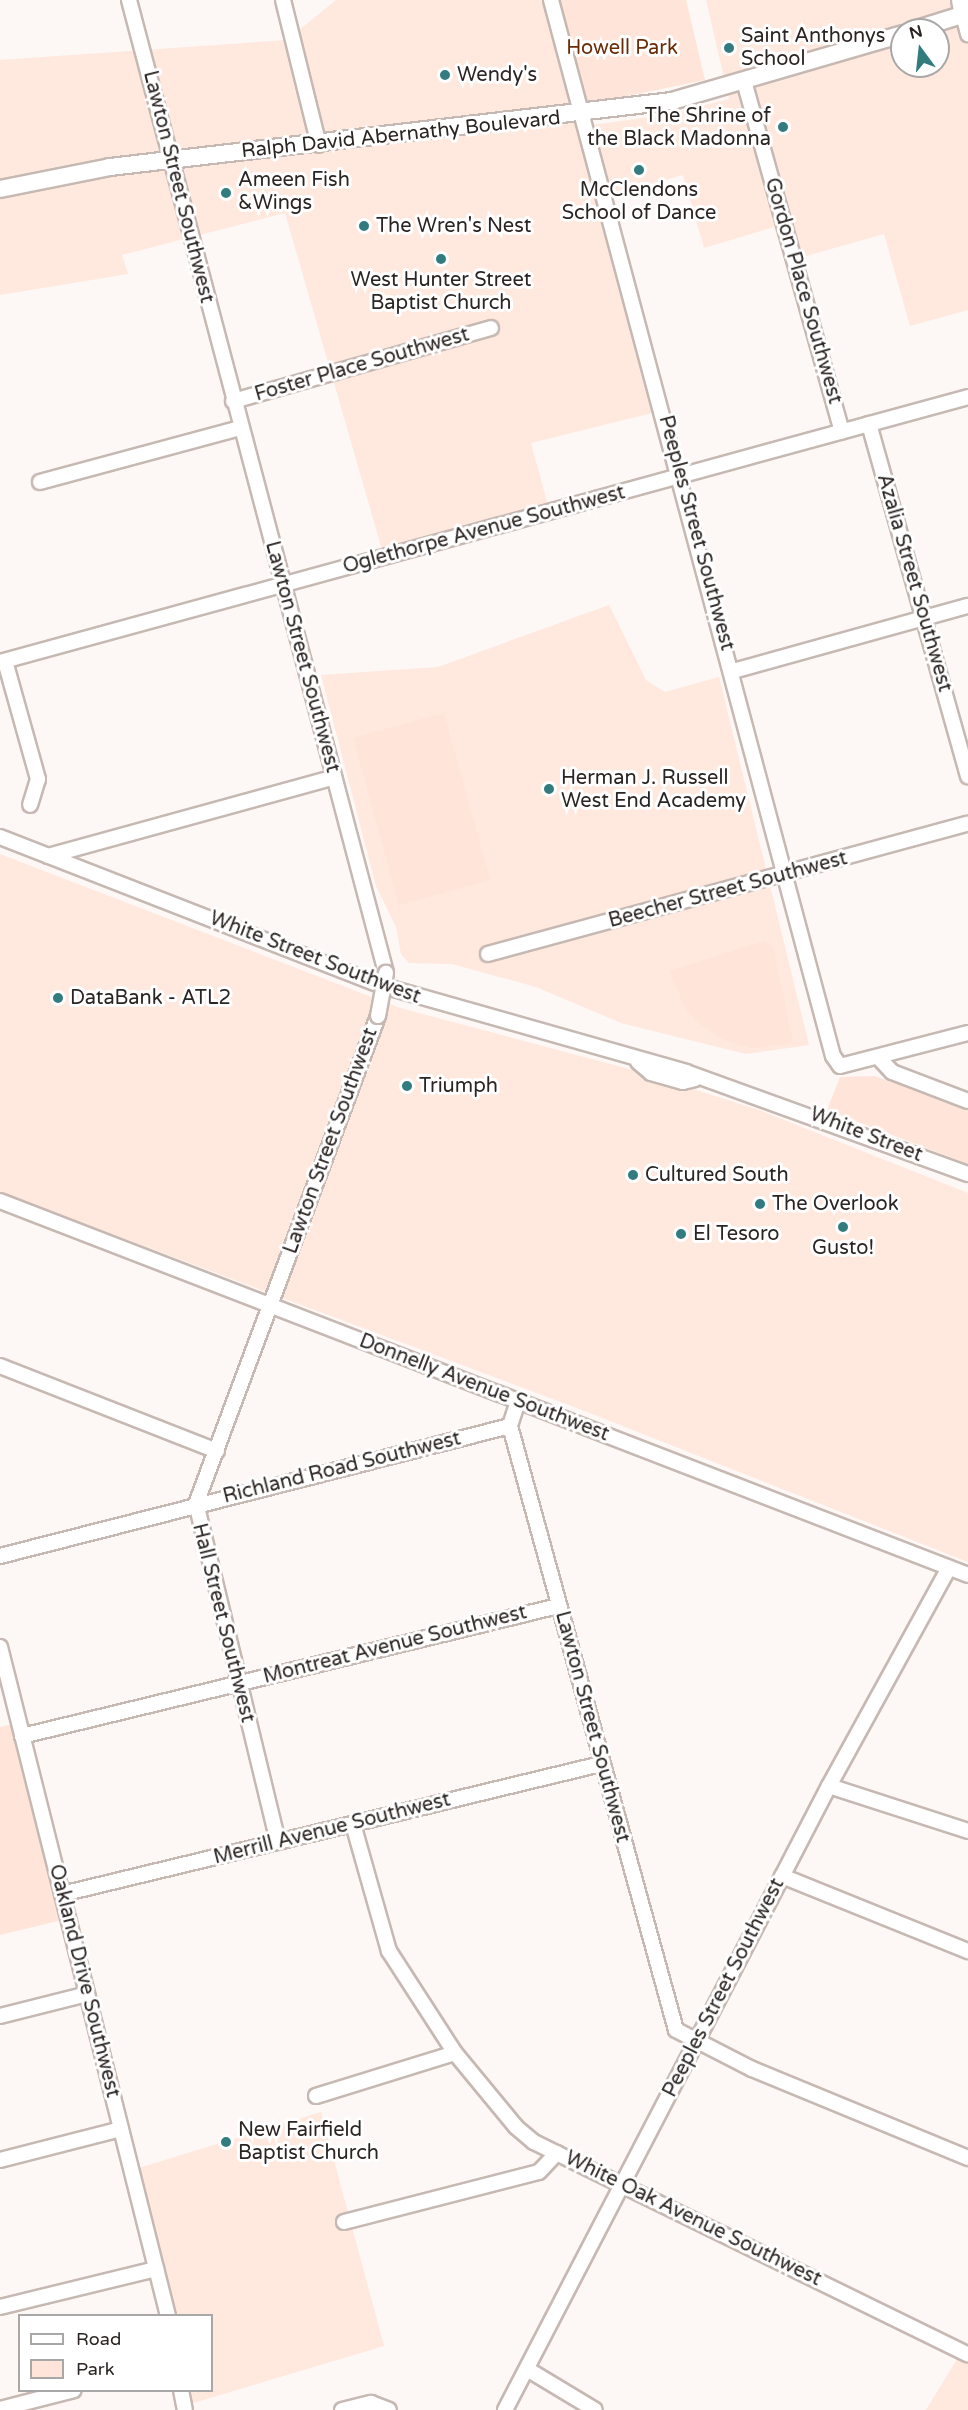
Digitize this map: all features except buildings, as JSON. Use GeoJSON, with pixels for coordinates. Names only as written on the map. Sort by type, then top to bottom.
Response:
{"type":"FeatureCollection","features":[{"type":"Feature","properties":{"kind":"main road"},"geometry":{"type":"LineString","coordinates":[[944,18],[964,10]]}},
{"type":"Feature","properties":{"kind":"main road","name":"Ralph David Abernathy Boulevard"},"geometry":{"type":"LineString","coordinates":[[0,189],[171,160],[319,145],[672,101],[890,38]]}},
{"type":"Feature","properties":{"kind":"street","name":"Lawton Street Southwest"},"geometry":{"type":"LineString","coordinates":[[129,0],[240,428],[386,973],[378,1016],[270,1306]]}},
{"type":"Feature","properties":{"kind":"street"},"geometry":{"type":"LineString","coordinates":[[283,0],[319,145]]}},
{"type":"Feature","properties":{"kind":"street","name":"Peeples Street Southwest"},"geometry":{"type":"LineString","coordinates":[[550,0],[682,476],[787,876],[840,1066],[879,1058]]}},
{"type":"Feature","properties":{"kind":"street"},"geometry":{"type":"LineString","coordinates":[[964,10],[968,34]]}},
{"type":"Feature","properties":{"kind":"street","name":"Gordon Place Southwest"},"geometry":{"type":"LineString","coordinates":[[744,81],[842,432]]}},
{"type":"Feature","properties":{"kind":"street","name":"Foster Place Southwest"},"geometry":{"type":"LineString","coordinates":[[233,401],[491,328]]}},
{"type":"Feature","properties":{"kind":"street","name":"Oglethorpe Avenue Southwest"},"geometry":{"type":"LineString","coordinates":[[3,662],[968,397]]}},
{"type":"Feature","properties":{"kind":"street","name":"Azalia Street Southwest"},"geometry":{"type":"LineString","coordinates":[[869,424],[968,776]]}},
{"type":"Feature","properties":{"kind":"street"},"geometry":{"type":"LineString","coordinates":[[40,482],[240,428]]}},
{"type":"Feature","properties":{"kind":"street"},"geometry":{"type":"LineString","coordinates":[[733,671],[968,606]]}},
{"type":"Feature","properties":{"kind":"street"},"geometry":{"type":"LineString","coordinates":[[3,662],[38,779],[30,805]]}},
{"type":"Feature","properties":{"kind":"street"},"geometry":{"type":"LineString","coordinates":[[48,855],[334,777]]}},
{"type":"Feature","properties":{"kind":"street","name":"Beecher Street Southwest"},"geometry":{"type":"LineString","coordinates":[[488,954],[787,876],[968,824]]}},
{"type":"Feature","properties":{"kind":"street","name":"White Street Southwest"},"geometry":{"type":"LineString","coordinates":[[0,837],[383,986],[636,1061],[651,1072],[683,1082],[695,1079],[763,1098]]}},
{"type":"Feature","properties":{"kind":"street"},"geometry":{"type":"LineString","coordinates":[[968,1034],[879,1058],[892,1072],[968,1101]]}},
{"type":"Feature","properties":{"kind":"street","name":"White Street"},"geometry":{"type":"LineString","coordinates":[[763,1098],[968,1174]]}},
{"type":"Feature","properties":{"kind":"street","name":"Donnelly Avenue Southwest"},"geometry":{"type":"LineString","coordinates":[[0,1202],[968,1575]]}},
{"type":"Feature","properties":{"kind":"street","name":"Hall Street Southwest"},"geometry":{"type":"LineString","coordinates":[[270,1306],[196,1504],[278,1842]]}},
{"type":"Feature","properties":{"kind":"street"},"geometry":{"type":"LineString","coordinates":[[0,1366],[217,1451]]}},
{"type":"Feature","properties":{"kind":"street"},"geometry":{"type":"LineString","coordinates":[[510,1426],[518,1401]]}},
{"type":"Feature","properties":{"kind":"street","name":"Lawton Street Southwest"},"geometry":{"type":"LineString","coordinates":[[510,1426],[601,1764],[676,2030],[695,2043]]}},
{"type":"Feature","properties":{"kind":"street","name":"Richland Road Southwest"},"geometry":{"type":"LineString","coordinates":[[0,1556],[196,1504],[510,1426]]}},
{"type":"Feature","properties":{"kind":"street","name":"Peeples Street Southwest"},"geometry":{"type":"LineString","coordinates":[[505,2410],[829,1786],[949,1568]]}},
{"type":"Feature","properties":{"kind":"street","name":"Montreat Avenue Southwest"},"geometry":{"type":"LineString","coordinates":[[22,1736],[558,1606]]}},
{"type":"Feature","properties":{"kind":"street","name":"Oakland Drive Southwest"},"geometry":{"type":"LineString","coordinates":[[0,1647],[167,2314]]}},
{"type":"Feature","properties":{"kind":"street","name":"Merrill Avenue Southwest"},"geometry":{"type":"LineString","coordinates":[[62,1894],[601,1764]]}},
{"type":"Feature","properties":{"kind":"street"},"geometry":{"type":"LineString","coordinates":[[829,1786],[968,1831]]}},
{"type":"Feature","properties":{"kind":"street"},"geometry":{"type":"LineString","coordinates":[[353,1824],[388,1951],[455,2053],[516,2127],[557,2153]]}},
{"type":"Feature","properties":{"kind":"street"},"geometry":{"type":"LineString","coordinates":[[782,1876],[968,1951]]}},
{"type":"Feature","properties":{"kind":"street"},"geometry":{"type":"LineString","coordinates":[[0,2016],[87,1994]]}},
{"type":"Feature","properties":{"kind":"street"},"geometry":{"type":"LineString","coordinates":[[695,2043],[968,2158]]}},
{"type":"Feature","properties":{"kind":"street"},"geometry":{"type":"LineString","coordinates":[[316,2096],[455,2053]]}},
{"type":"Feature","properties":{"kind":"street"},"geometry":{"type":"LineString","coordinates":[[0,2160],[121,2129]]}},
{"type":"Feature","properties":{"kind":"street","name":"White Oak Avenue Southwest"},"geometry":{"type":"LineString","coordinates":[[344,2222],[539,2172],[557,2153],[623,2183],[968,2355]]}},
{"type":"Feature","properties":{"kind":"street"},"geometry":{"type":"LineString","coordinates":[[0,2307],[156,2269]]}},
{"type":"Feature","properties":{"kind":"street"},"geometry":{"type":"LineString","coordinates":[[527,2369],[596,2410]]}},
{"type":"Feature","properties":{"kind":"street"},"geometry":{"type":"LineString","coordinates":[[4,2409],[70,2392]]}},
{"type":"Feature","properties":{"kind":"street"},"geometry":{"type":"LineString","coordinates":[[181,2392],[185,2410]]}},
{"type":"Feature","properties":{"kind":"street"},"geometry":{"type":"LineString","coordinates":[[342,2410],[361,2408],[389,2410]]}},
{"type":"Feature","properties":{"kind":"shaded area"},"geometry":{"type":"Polygon","coordinates":[[[336,0],[543,0],[577,127],[665,115],[729,99],[706,0],[968,0],[968,310],[910,326],[884,234],[785,262],[774,227],[704,248],[683,175],[596,199],[652,413],[531,443],[551,517],[385,560],[285,213],[122,255],[128,274],[0,295],[0,60],[287,40],[336,0]]]}},
{"type":"Feature","properties":{"kind":"shaded area","name":"Herman J. Russell West End Academy"},"geometry":{"type":"Polygon","coordinates":[[[609,605],[646,680],[665,692],[719,677],[809,1045],[746,1054],[621,1023],[536,987],[452,964],[409,963],[401,954],[396,927],[376,886],[321,675],[438,667],[609,605]]]}},
{"type":"Feature","properties":{"kind":"shaded area"},"geometry":{"type":"Polygon","coordinates":[[[0,854],[400,1008],[633,1070],[759,1110],[968,1193],[968,1562],[582,1410],[0,1192],[0,854]]]}},
{"type":"Feature","properties":{"kind":"shaded area"},"geometry":{"type":"Polygon","coordinates":[[[321,2112],[384,2346],[180,2407],[176,2392],[213,2392],[213,2314],[160,2314],[129,2171],[321,2112]]]}},
{"type":"Feature","properties":{"kind":"shaded area"},"geometry":{"type":"Polygon","coordinates":[[[957,2359],[968,2364],[968,2410],[926,2410],[957,2359]]]}},
{"type":"Feature","properties":{"kind":"green space","name":"Howell Park"},"geometry":{"type":"Polygon","coordinates":[[[558,0],[686,0],[705,80],[588,104],[558,0]]]}},
{"type":"Feature","properties":{"kind":"green space"},"geometry":{"type":"Polygon","coordinates":[[[444,713],[490,880],[399,905],[353,738],[444,713]]]}},
{"type":"Feature","properties":{"kind":"green space"},"geometry":{"type":"Polygon","coordinates":[[[764,941],[773,947],[793,1043],[751,1048],[724,1040],[698,1023],[685,1008],[670,971],[764,941]]]}},
{"type":"Feature","properties":{"kind":"green space"},"geometry":{"type":"Polygon","coordinates":[[[874,1076],[968,1108],[968,1164],[827,1110],[840,1077],[874,1076]]]}},
{"type":"Feature","properties":{"kind":"green space"},"geometry":{"type":"Polygon","coordinates":[[[19,1723],[66,1919],[0,1935],[0,1727],[19,1723]]]}},
{"type":"Feature","properties":{"kind":"place","name":"Saint Anthonys School"},"geometry":{"type":"Point","coordinates":[729,48]}},
{"type":"Feature","properties":{"kind":"place","name":"Wendy's"},"geometry":{"type":"Point","coordinates":[445,75]}},
{"type":"Feature","properties":{"kind":"place","name":"The Shrine of the Black Madonna"},"geometry":{"type":"Point","coordinates":[783,127]}},
{"type":"Feature","properties":{"kind":"place","name":"McClendons School of Dance"},"geometry":{"type":"Point","coordinates":[639,170]}},
{"type":"Feature","properties":{"kind":"place","name":"Ameen Fish &Wings"},"geometry":{"type":"Point","coordinates":[226,193]}},
{"type":"Feature","properties":{"kind":"place","name":"The Wren's Nest"},"geometry":{"type":"Point","coordinates":[364,226]}},
{"type":"Feature","properties":{"kind":"place","name":"West Hunter Street Baptist Church"},"geometry":{"type":"Point","coordinates":[441,259]}},
{"type":"Feature","properties":{"kind":"place","name":"Herman J. Russell West End Academy"},"geometry":{"type":"Point","coordinates":[549,789]}},
{"type":"Feature","properties":{"kind":"place","name":"DataBank - ATL2"},"geometry":{"type":"Point","coordinates":[58,998]}},
{"type":"Feature","properties":{"kind":"place","name":"Triumph"},"geometry":{"type":"Point","coordinates":[407,1086]}},
{"type":"Feature","properties":{"kind":"place","name":"Cultured South"},"geometry":{"type":"Point","coordinates":[633,1175]}},
{"type":"Feature","properties":{"kind":"place","name":"The Overlook"},"geometry":{"type":"Point","coordinates":[760,1204]}},
{"type":"Feature","properties":{"kind":"place","name":"Gusto!"},"geometry":{"type":"Point","coordinates":[843,1227]}},
{"type":"Feature","properties":{"kind":"place","name":"El Tesoro"},"geometry":{"type":"Point","coordinates":[681,1234]}},
{"type":"Feature","properties":{"kind":"place","name":"New Fairfield Baptist Church"},"geometry":{"type":"Point","coordinates":[226,2142]}}]}
